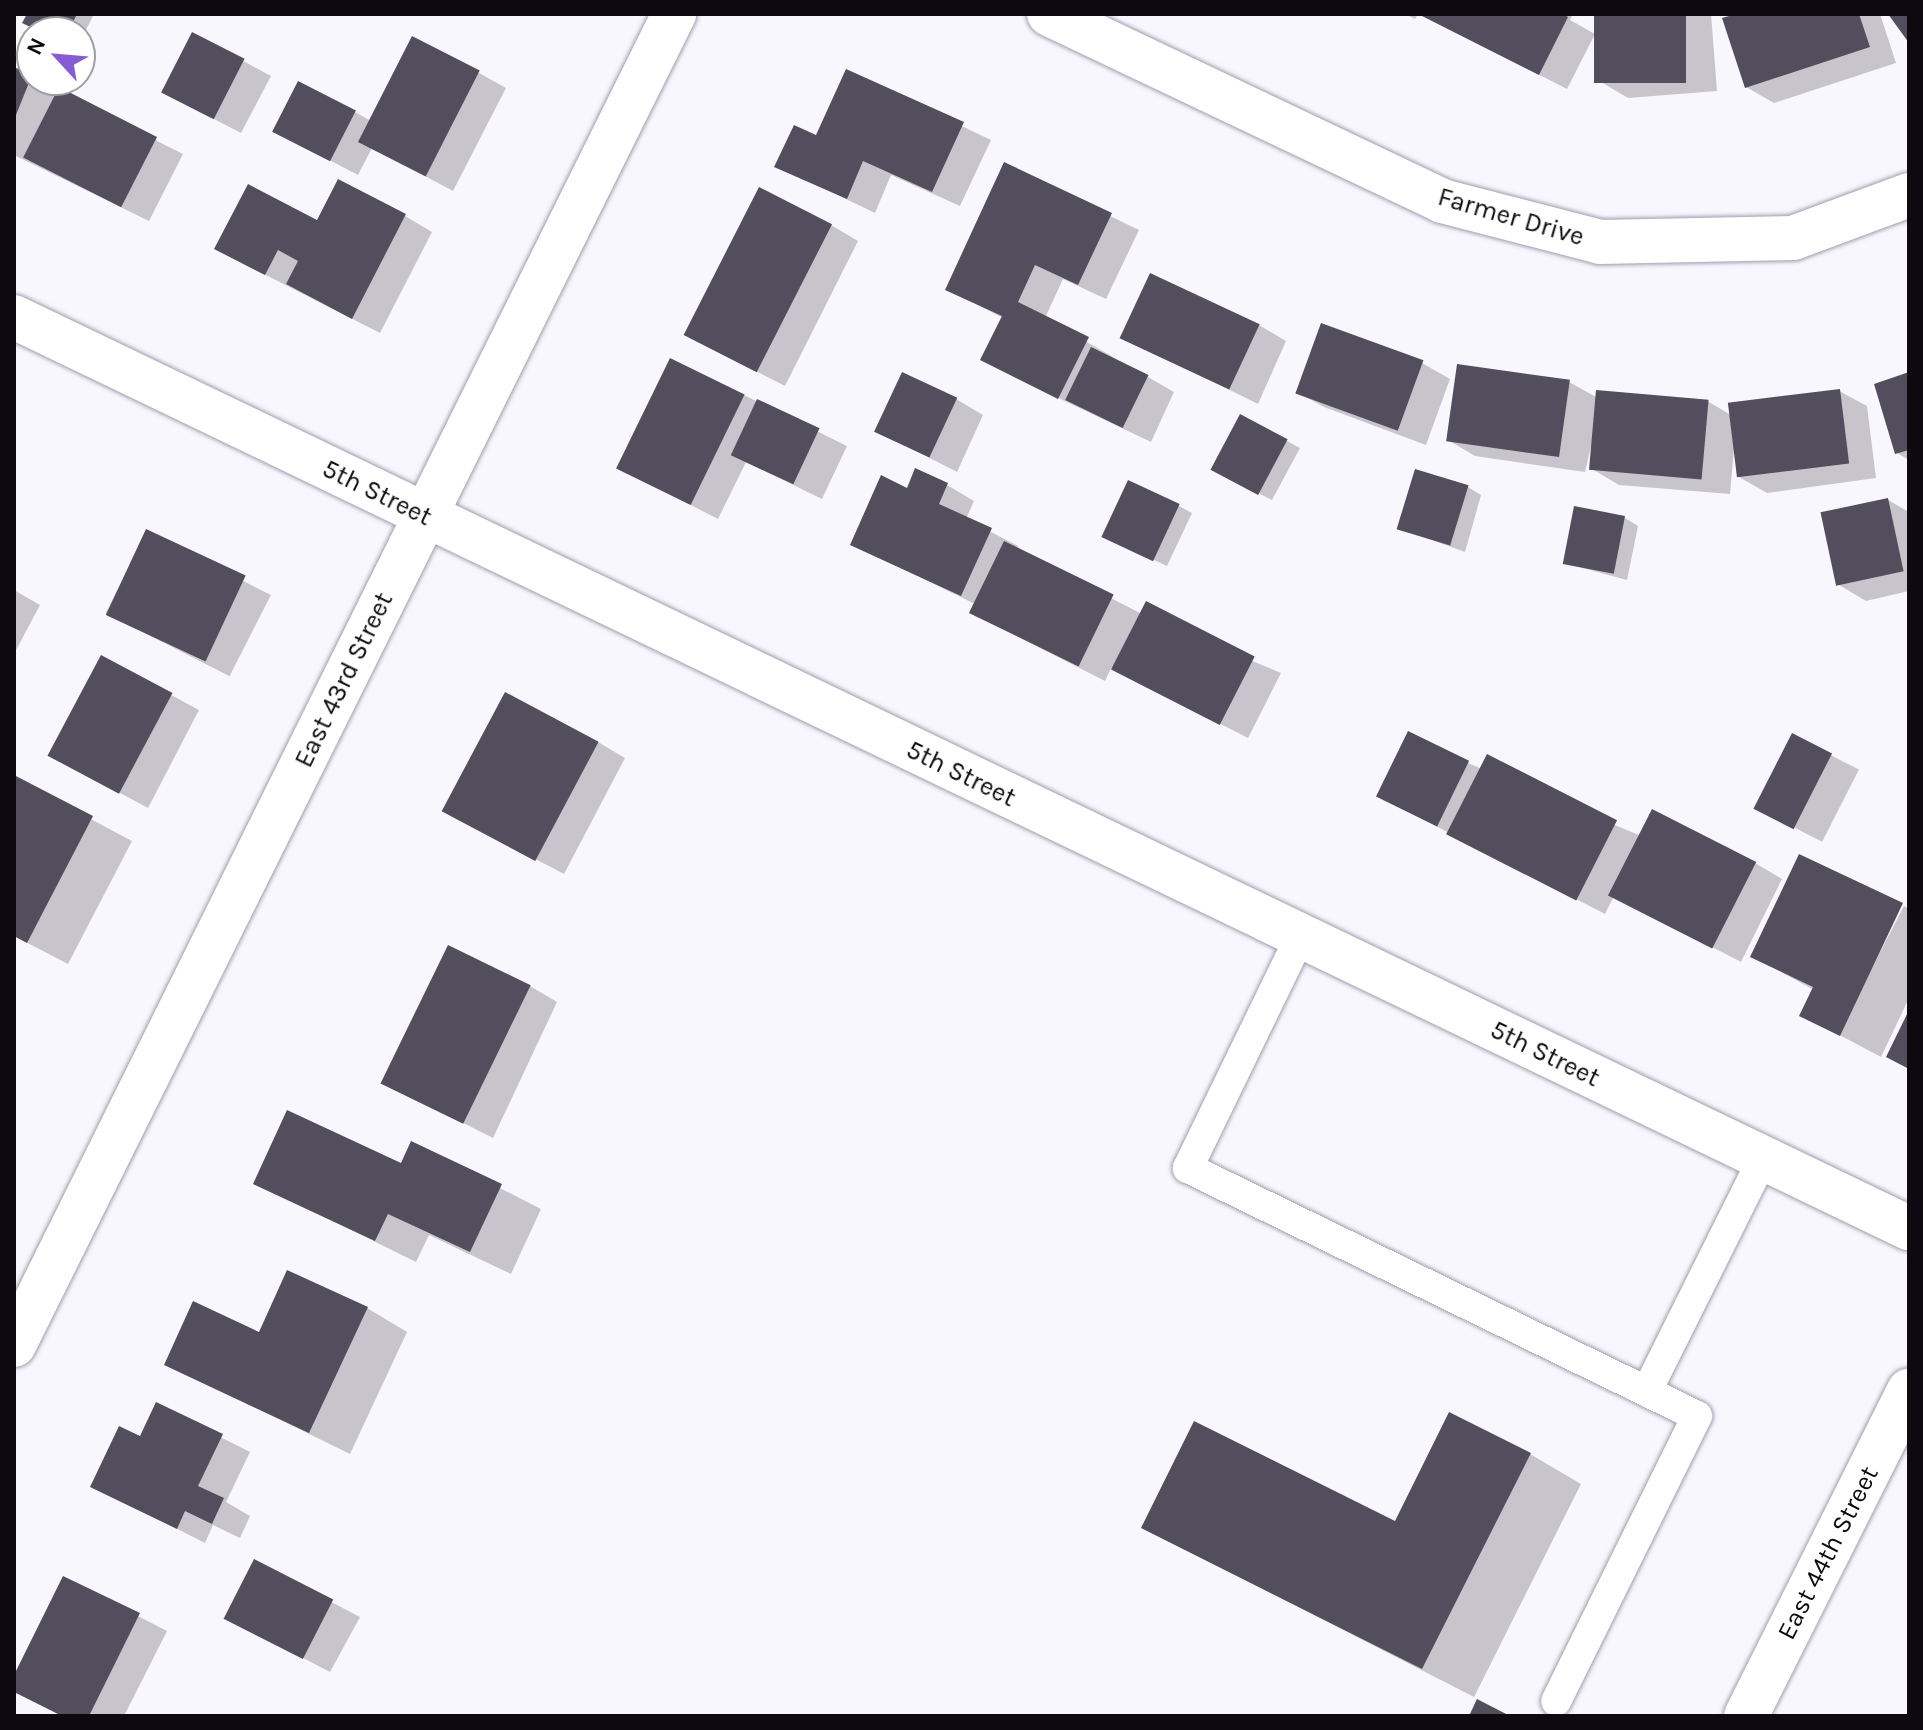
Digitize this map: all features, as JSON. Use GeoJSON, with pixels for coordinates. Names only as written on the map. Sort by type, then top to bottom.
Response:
{"type":"FeatureCollection","features":[{"type":"Feature","properties":{"kind":"street","name":"East 43rd Street"},"geometry":{"type":"LineString","coordinates":[[14,1345],[674,14]]}},
{"type":"Feature","properties":{"kind":"street","name":"Farmer Drive"},"geometry":{"type":"LineString","coordinates":[[1049,14],[1442,201],[1600,242],[1793,238],[1909,195]]}},
{"type":"Feature","properties":{"kind":"street","name":"5th Street"},"geometry":{"type":"LineString","coordinates":[[14,317],[1909,1228]]}},
{"type":"Feature","properties":{"kind":"street","name":"East 44th Street"},"geometry":{"type":"LineString","coordinates":[[1746,1716],[1909,1390]]}},
{"type":"Feature","properties":{"kind":"lane"},"geometry":{"type":"LineString","coordinates":[[1300,937],[1188,1168],[1697,1416],[1556,1701]]}},
{"type":"Feature","properties":{"kind":"lane"},"geometry":{"type":"LineString","coordinates":[[1647,1391],[1763,1158]]}},
{"type":"Feature","properties":{"kind":"building"},"geometry":{"type":"Polygon","coordinates":[[[27,14],[77,14],[76,16],[27,14]]]}},
{"type":"Feature","properties":{"kind":"building"},"geometry":{"type":"Polygon","coordinates":[[[1418,14],[1563,14],[1568,17],[1539,75],[1418,14]]]}},
{"type":"Feature","properties":{"kind":"building"},"geometry":{"type":"Polygon","coordinates":[[[1594,14],[1686,14],[1686,83],[1594,83],[1594,14]]]}},
{"type":"Feature","properties":{"kind":"building"},"geometry":{"type":"Polygon","coordinates":[[[1736,14],[1859,14],[1870,47],[1745,88],[1722,18],[1736,14]]]}},
{"type":"Feature","properties":{"kind":"building"},"geometry":{"type":"Polygon","coordinates":[[[1888,14],[1909,14],[1909,43],[1888,14]]]}},
{"type":"Feature","properties":{"kind":"building"},"geometry":{"type":"Polygon","coordinates":[[[192,32],[245,59],[214,119],[161,93],[192,32]]]}},
{"type":"Feature","properties":{"kind":"building"},"geometry":{"type":"Polygon","coordinates":[[[412,36],[480,71],[426,177],[358,142],[412,36]]]}},
{"type":"Feature","properties":{"kind":"building"},"geometry":{"type":"Polygon","coordinates":[[[14,67],[16,96],[24,96],[14,120],[14,67]]]}},
{"type":"Feature","properties":{"kind":"building"},"geometry":{"type":"Polygon","coordinates":[[[846,69],[964,122],[932,192],[863,161],[847,199],[774,167],[794,125],[816,135],[846,69]]]}},
{"type":"Feature","properties":{"kind":"building"},"geometry":{"type":"Polygon","coordinates":[[[298,81],[356,111],[330,161],[272,132],[298,81]]]}},
{"type":"Feature","properties":{"kind":"building"},"geometry":{"type":"Polygon","coordinates":[[[54,96],[77,96],[157,137],[121,207],[23,157],[54,96]]]}},
{"type":"Feature","properties":{"kind":"building"},"geometry":{"type":"Polygon","coordinates":[[[1004,162],[1112,213],[1078,285],[1035,265],[1018,302],[1089,337],[1058,399],[980,360],[1002,316],[945,290],[1004,162]]]}},
{"type":"Feature","properties":{"kind":"building"},"geometry":{"type":"Polygon","coordinates":[[[338,179],[406,214],[352,319],[286,284],[298,261],[278,250],[265,275],[214,249],[248,184],[317,220],[338,179]]]}},
{"type":"Feature","properties":{"kind":"building"},"geometry":{"type":"Polygon","coordinates":[[[759,187],[832,224],[757,372],[684,335],[759,187]]]}},
{"type":"Feature","properties":{"kind":"building"},"geometry":{"type":"Polygon","coordinates":[[[1150,273],[1260,324],[1229,389],[1120,338],[1150,273]]]}},
{"type":"Feature","properties":{"kind":"building"},"geometry":{"type":"Polygon","coordinates":[[[1321,323],[1423,360],[1398,431],[1295,393],[1321,323]]]}},
{"type":"Feature","properties":{"kind":"building"},"geometry":{"type":"Polygon","coordinates":[[[1091,347],[1149,375],[1123,428],[1065,400],[1091,347]]]}},
{"type":"Feature","properties":{"kind":"building"},"geometry":{"type":"Polygon","coordinates":[[[670,358],[745,394],[691,505],[616,469],[670,358]]]}},
{"type":"Feature","properties":{"kind":"building"},"geometry":{"type":"Polygon","coordinates":[[[1457,364],[1570,380],[1559,457],[1446,441],[1457,364]]]}},
{"type":"Feature","properties":{"kind":"building"},"geometry":{"type":"Polygon","coordinates":[[[902,372],[957,398],[929,458],[874,432],[902,372]]]}},
{"type":"Feature","properties":{"kind":"building"},"geometry":{"type":"Polygon","coordinates":[[[1909,372],[1909,450],[1895,454],[1874,384],[1909,372]]]}},
{"type":"Feature","properties":{"kind":"building"},"geometry":{"type":"Polygon","coordinates":[[[1840,389],[1849,463],[1737,477],[1728,403],[1840,389]]]}},
{"type":"Feature","properties":{"kind":"building"},"geometry":{"type":"Polygon","coordinates":[[[1596,390],[1709,400],[1702,480],[1589,470],[1596,390]]]}},
{"type":"Feature","properties":{"kind":"building"},"geometry":{"type":"Polygon","coordinates":[[[757,399],[820,428],[793,484],[731,455],[757,399]]]}},
{"type":"Feature","properties":{"kind":"building"},"geometry":{"type":"Polygon","coordinates":[[[1240,414],[1288,439],[1258,495],[1210,470],[1240,414]]]}},
{"type":"Feature","properties":{"kind":"building"},"geometry":{"type":"Polygon","coordinates":[[[915,468],[948,483],[939,504],[992,528],[961,596],[850,545],[881,475],[907,488],[915,468]]]}},
{"type":"Feature","properties":{"kind":"building"},"geometry":{"type":"Polygon","coordinates":[[[1415,469],[1469,485],[1450,546],[1397,529],[1415,469]]]}},
{"type":"Feature","properties":{"kind":"building"},"geometry":{"type":"Polygon","coordinates":[[[1128,480],[1180,504],[1153,561],[1101,537],[1128,480]]]}},
{"type":"Feature","properties":{"kind":"building"},"geometry":{"type":"Polygon","coordinates":[[[1888,498],[1904,571],[1836,586],[1821,512],[1888,498]]]}},
{"type":"Feature","properties":{"kind":"building"},"geometry":{"type":"Polygon","coordinates":[[[1574,506],[1625,516],[1614,574],[1563,564],[1574,506]]]}},
{"type":"Feature","properties":{"kind":"building"},"geometry":{"type":"Polygon","coordinates":[[[146,529],[246,575],[206,662],[106,615],[146,529]]]}},
{"type":"Feature","properties":{"kind":"building"},"geometry":{"type":"Polygon","coordinates":[[[1004,541],[1114,594],[1079,666],[969,613],[1004,541]]]}},
{"type":"Feature","properties":{"kind":"building"},"geometry":{"type":"Polygon","coordinates":[[[1146,601],[1255,656],[1220,725],[1111,670],[1146,601]]]}},
{"type":"Feature","properties":{"kind":"building"},"geometry":{"type":"Polygon","coordinates":[[[101,655],[173,693],[119,794],[47,756],[101,655]]]}},
{"type":"Feature","properties":{"kind":"building"},"geometry":{"type":"Polygon","coordinates":[[[505,692],[599,742],[535,861],[442,811],[505,692]]]}},
{"type":"Feature","properties":{"kind":"building"},"geometry":{"type":"Polygon","coordinates":[[[1408,731],[1469,761],[1437,826],[1376,797],[1408,731]]]}},
{"type":"Feature","properties":{"kind":"building"},"geometry":{"type":"Polygon","coordinates":[[[1792,733],[1832,753],[1794,829],[1753,809],[1792,733]]]}},
{"type":"Feature","properties":{"kind":"building"},"geometry":{"type":"Polygon","coordinates":[[[1487,754],[1617,820],[1576,900],[1446,834],[1487,754]]]}},
{"type":"Feature","properties":{"kind":"building"},"geometry":{"type":"Polygon","coordinates":[[[14,775],[93,816],[27,943],[14,936],[14,775]]]}},
{"type":"Feature","properties":{"kind":"building"},"geometry":{"type":"Polygon","coordinates":[[[1652,809],[1756,862],[1712,949],[1608,895],[1652,809]]]}},
{"type":"Feature","properties":{"kind":"building"},"geometry":{"type":"Polygon","coordinates":[[[1799,854],[1903,903],[1840,1036],[1799,1016],[1813,987],[1750,957],[1799,854]]]}},
{"type":"Feature","properties":{"kind":"building"},"geometry":{"type":"Polygon","coordinates":[[[448,945],[531,985],[463,1124],[380,1083],[448,945]]]}},
{"type":"Feature","properties":{"kind":"building"},"geometry":{"type":"Polygon","coordinates":[[[1909,1010],[1909,1069],[1886,1057],[1909,1010]]]}},
{"type":"Feature","properties":{"kind":"building"},"geometry":{"type":"Polygon","coordinates":[[[287,1110],[401,1163],[411,1141],[502,1184],[470,1252],[388,1214],[375,1241],[253,1184],[287,1110]]]}},
{"type":"Feature","properties":{"kind":"building"},"geometry":{"type":"Polygon","coordinates":[[[287,1270],[368,1307],[309,1433],[164,1365],[193,1301],[259,1332],[287,1270]]]}},
{"type":"Feature","properties":{"kind":"building"},"geometry":{"type":"Polygon","coordinates":[[[156,1402],[223,1434],[198,1486],[224,1498],[212,1524],[185,1511],[177,1529],[90,1487],[119,1426],[140,1436],[156,1402]]]}},
{"type":"Feature","properties":{"kind":"building"},"geometry":{"type":"Polygon","coordinates":[[[1449,1412],[1531,1453],[1422,1669],[1141,1528],[1194,1421],[1395,1521],[1449,1412]]]}},
{"type":"Feature","properties":{"kind":"building"},"geometry":{"type":"Polygon","coordinates":[[[254,1559],[333,1599],[303,1659],[224,1619],[254,1559]]]}},
{"type":"Feature","properties":{"kind":"building"},"geometry":{"type":"Polygon","coordinates":[[[63,1576],[140,1613],[89,1716],[62,1716],[14,1692],[14,1675],[63,1576]]]}},
{"type":"Feature","properties":{"kind":"building"},"geometry":{"type":"Polygon","coordinates":[[[1477,1699],[1510,1716],[1469,1716],[1477,1699]]]}}]}
